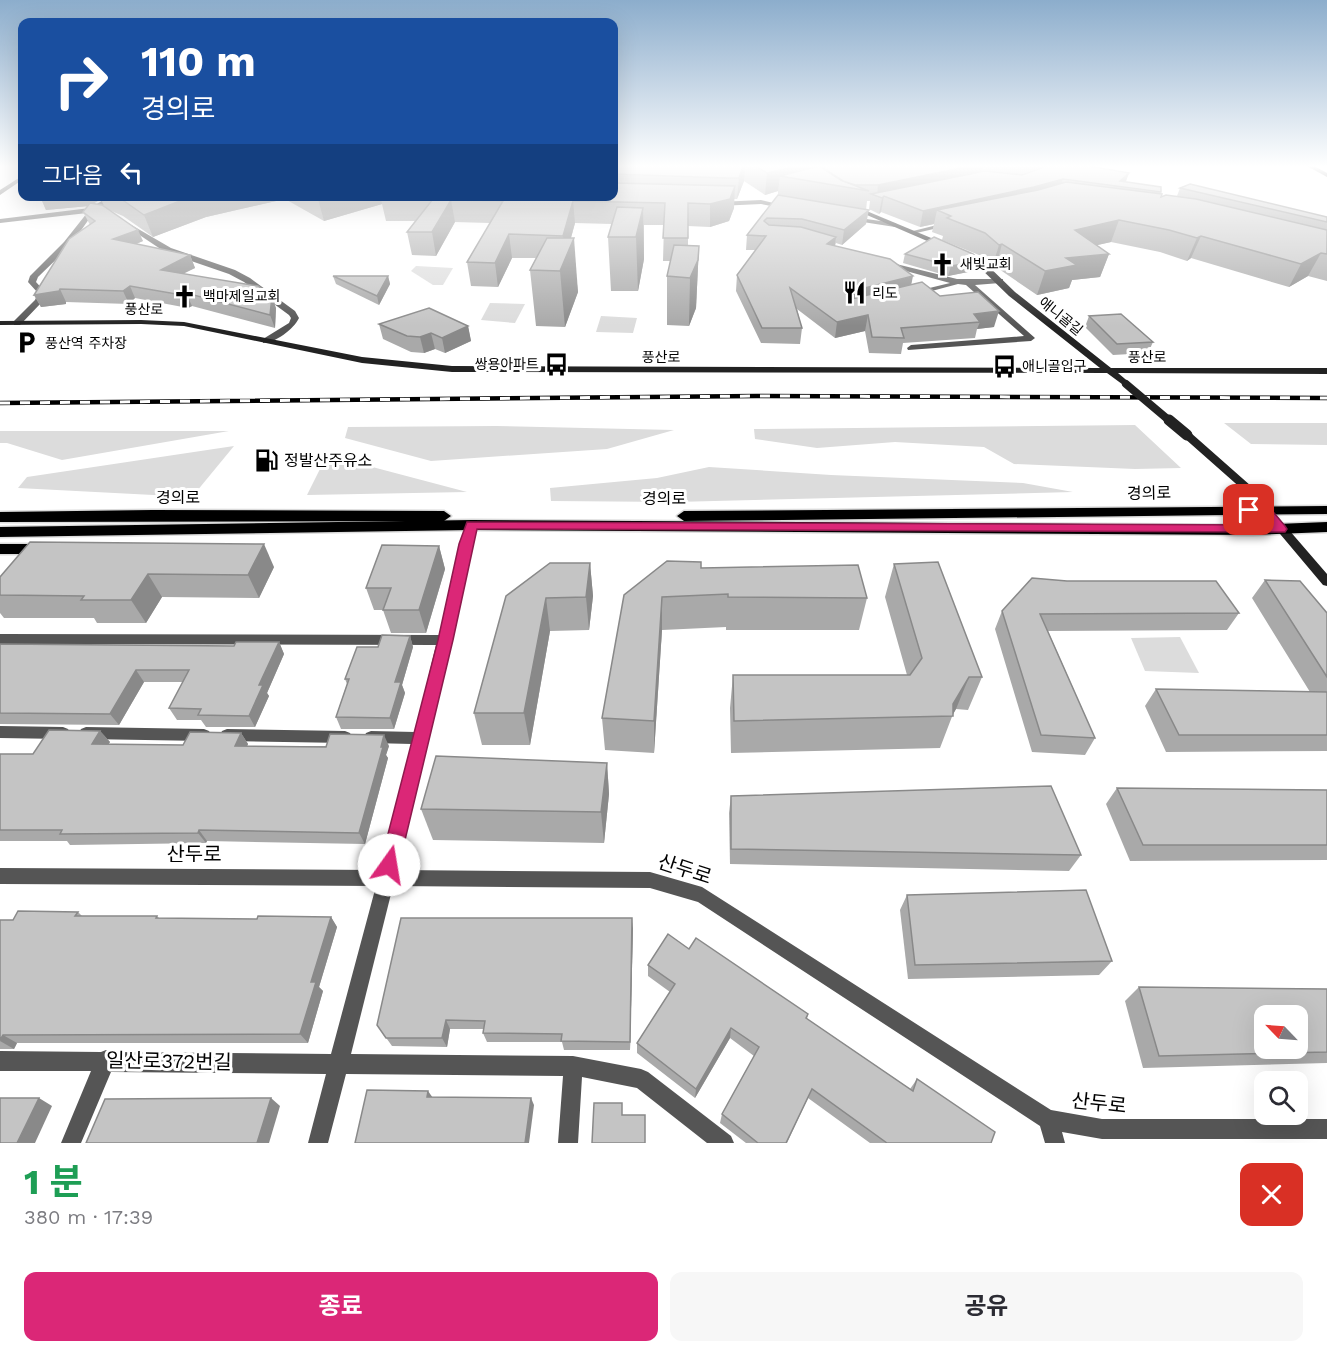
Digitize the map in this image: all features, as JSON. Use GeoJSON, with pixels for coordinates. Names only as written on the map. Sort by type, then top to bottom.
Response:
{"type":"FeatureCollection","features":[{"type":"Feature","properties":{"kind":"main road"},"geometry":{"type":"LineString","coordinates":[[881,219],[952,249]]}},
{"type":"Feature","properties":{"kind":"main road","name":"애니골길"},"geometry":{"type":"LineString","coordinates":[[962,253],[980,263],[1012,294],[1126,384],[1247,488],[1327,582]]}},
{"type":"Feature","properties":{"kind":"main road","name":"풍산로"},"geometry":{"type":"LineString","coordinates":[[0,323],[166,323],[214,329],[362,360],[452,369],[1327,370]]}},
{"type":"Feature","properties":{"kind":"main road"},"geometry":{"type":"LineString","coordinates":[[0,510],[93,511],[152,515]]}},
{"type":"Feature","properties":{"kind":"main road","name":"경의로"},"geometry":{"type":"LineString","coordinates":[[0,517],[152,515],[868,516],[1327,510]]}},
{"type":"Feature","properties":{"kind":"main road","name":"경의로"},"geometry":{"type":"LineString","coordinates":[[0,532],[142,532],[472,525],[1280,529],[1327,527]]}},
{"type":"Feature","properties":{"kind":"main road"},"geometry":{"type":"LineString","coordinates":[[0,549],[60,548],[142,532]]}},
{"type":"Feature","properties":{"kind":"street"},"geometry":{"type":"LineString","coordinates":[[18,323],[38,301],[42,293],[32,282],[34,276],[67,243],[85,219]]}},
{"type":"Feature","properties":{"kind":"street"},"geometry":{"type":"LineString","coordinates":[[120,219],[168,250],[232,272],[247,280],[292,313],[295,318],[292,324],[266,341]]}},
{"type":"Feature","properties":{"kind":"street"},"geometry":{"type":"LineString","coordinates":[[854,219],[895,225]]}},
{"type":"Feature","properties":{"kind":"street"},"geometry":{"type":"LineString","coordinates":[[912,232],[956,223]]}},
{"type":"Feature","properties":{"kind":"street"},"geometry":{"type":"LineString","coordinates":[[875,260],[958,283],[970,285],[1000,281]]}},
{"type":"Feature","properties":{"kind":"street"},"geometry":{"type":"LineString","coordinates":[[903,297],[958,283]]}},
{"type":"Feature","properties":{"kind":"street"},"geometry":{"type":"LineString","coordinates":[[911,348],[1031,338],[970,285]]}},
{"type":"Feature","properties":{"kind":"street"},"geometry":{"type":"LineString","coordinates":[[318,1143],[387,877],[445,640],[465,544],[472,525]]}},
{"type":"Feature","properties":{"kind":"street"},"geometry":{"type":"LineString","coordinates":[[0,639],[445,640]]}},
{"type":"Feature","properties":{"kind":"street"},"geometry":{"type":"LineString","coordinates":[[0,732],[421,738]]}},
{"type":"Feature","properties":{"kind":"street","name":"산두로"},"geometry":{"type":"LineString","coordinates":[[0,876],[650,880],[702,895],[1048,1120],[1102,1129],[1327,1129]]}},
{"type":"Feature","properties":{"kind":"street","name":"일산로372번길"},"geometry":{"type":"LineString","coordinates":[[0,1060],[573,1066],[641,1078],[723,1143]]}},
{"type":"Feature","properties":{"kind":"street"},"geometry":{"type":"LineString","coordinates":[[71,1143],[106,1060]]}},
{"type":"Feature","properties":{"kind":"street"},"geometry":{"type":"LineString","coordinates":[[568,1143],[573,1066]]}},
{"type":"Feature","properties":{"kind":"street"},"geometry":{"type":"LineString","coordinates":[[1048,1120],[1055,1143]]}},
{"type":"Feature","properties":{"kind":"shaded area"},"geometry":{"type":"Polygon","coordinates":[[[416,266],[453,268],[443,285],[433,285],[411,271],[416,266]]]}},
{"type":"Feature","properties":{"kind":"shaded area"},"geometry":{"type":"Polygon","coordinates":[[[490,303],[525,304],[515,323],[481,320],[490,303]]]}},
{"type":"Feature","properties":{"kind":"shaded area"},"geometry":{"type":"Polygon","coordinates":[[[601,316],[637,318],[633,333],[596,332],[601,316]]]}},
{"type":"Feature","properties":{"kind":"shaded area"},"geometry":{"type":"Polygon","coordinates":[[[1224,423],[1327,423],[1327,445],[1251,444],[1224,423]]]}},
{"type":"Feature","properties":{"kind":"shaded area"},"geometry":{"type":"Polygon","coordinates":[[[1135,425],[1181,468],[1135,469],[1014,464],[984,447],[895,442],[817,448],[755,439],[754,429],[1135,425]]]}},
{"type":"Feature","properties":{"kind":"shaded area"},"geometry":{"type":"Polygon","coordinates":[[[496,426],[674,430],[607,449],[431,461],[345,438],[348,427],[496,426]]]}},
{"type":"Feature","properties":{"kind":"shaded area"},"geometry":{"type":"Polygon","coordinates":[[[0,431],[229,431],[62,460],[7,443],[0,443],[0,431]]]}},
{"type":"Feature","properties":{"kind":"shaded area"},"geometry":{"type":"Polygon","coordinates":[[[234,446],[192,497],[18,488],[27,477],[234,446]]]}},
{"type":"Feature","properties":{"kind":"shaded area"},"geometry":{"type":"Polygon","coordinates":[[[327,455],[467,492],[307,495],[327,455]]]}},
{"type":"Feature","properties":{"kind":"shaded area"},"geometry":{"type":"Polygon","coordinates":[[[709,467],[1023,483],[1073,492],[675,502],[551,501],[550,488],[657,478],[709,467]]]}},
{"type":"Feature","properties":{"kind":"shaded area"},"geometry":{"type":"Polygon","coordinates":[[[1180,637],[1199,673],[1145,671],[1131,638],[1180,637]]]}},
{"type":"Feature","properties":{"kind":"building"},"geometry":{"type":"Polygon","coordinates":[[[93,219],[123,219],[138,230],[113,239],[190,255],[161,270],[258,286],[272,296],[270,315],[186,293],[182,295],[130,286],[123,291],[60,289],[34,295],[69,239],[95,221],[93,219]]]}},
{"type":"Feature","properties":{"kind":"building"},"geometry":{"type":"Polygon","coordinates":[[[417,219],[440,219],[432,232],[407,232],[417,219]]]}},
{"type":"Feature","properties":{"kind":"building"},"geometry":{"type":"Polygon","coordinates":[[[492,219],[568,219],[563,236],[509,234],[495,263],[467,262],[492,219]]]}},
{"type":"Feature","properties":{"kind":"building"},"geometry":{"type":"Polygon","coordinates":[[[613,219],[640,219],[636,237],[608,237],[613,219]]]}},
{"type":"Feature","properties":{"kind":"building"},"geometry":{"type":"Polygon","coordinates":[[[664,219],[688,219],[688,238],[663,238],[664,219]]]}},
{"type":"Feature","properties":{"kind":"building"},"geometry":{"type":"Polygon","coordinates":[[[759,219],[766,219],[764,221],[769,225],[801,227],[836,237],[827,244],[890,259],[913,276],[848,292],[847,300],[922,282],[940,296],[978,292],[999,311],[974,314],[980,322],[901,328],[904,338],[872,337],[868,315],[837,322],[790,288],[802,328],[762,328],[737,275],[766,236],[747,235],[759,219]]]}},
{"type":"Feature","properties":{"kind":"building"},"geometry":{"type":"Polygon","coordinates":[[[803,219],[857,219],[844,230],[803,219]]]}},
{"type":"Feature","properties":{"kind":"building"},"geometry":{"type":"Polygon","coordinates":[[[950,219],[1282,219],[1327,230],[1327,254],[1321,253],[1301,264],[1201,236],[1197,238],[1119,220],[1075,230],[1109,254],[1066,258],[1077,265],[1045,271],[1002,244],[999,245],[985,233],[950,219]]]}},
{"type":"Feature","properties":{"kind":"building"},"geometry":{"type":"Polygon","coordinates":[[[934,237],[973,254],[981,261],[951,266],[905,254],[934,237]]]}},
{"type":"Feature","properties":{"kind":"building"},"geometry":{"type":"Polygon","coordinates":[[[547,238],[574,238],[560,271],[530,270],[547,238]]]}},
{"type":"Feature","properties":{"kind":"building"},"geometry":{"type":"Polygon","coordinates":[[[674,245],[699,246],[698,260],[690,278],[667,276],[674,245]]]}},
{"type":"Feature","properties":{"kind":"building"},"geometry":{"type":"Polygon","coordinates":[[[333,276],[388,276],[377,296],[333,276]]]}},
{"type":"Feature","properties":{"kind":"building"},"geometry":{"type":"Polygon","coordinates":[[[429,308],[468,326],[442,338],[431,333],[420,337],[407,336],[379,324],[429,308]]]}},
{"type":"Feature","properties":{"kind":"building"},"geometry":{"type":"Polygon","coordinates":[[[1121,314],[1153,342],[1117,344],[1089,316],[1121,314]]]}},
{"type":"Feature","properties":{"kind":"building"},"geometry":{"type":"Polygon","coordinates":[[[30,542],[264,544],[248,575],[148,574],[131,600],[81,600],[84,596],[0,595],[0,577],[30,542]]]}},
{"type":"Feature","properties":{"kind":"building"},"geometry":{"type":"Polygon","coordinates":[[[382,545],[439,546],[419,610],[383,610],[391,588],[366,588],[382,545]]]}},
{"type":"Feature","properties":{"kind":"building"},"geometry":{"type":"Polygon","coordinates":[[[667,561],[701,562],[701,568],[858,565],[867,598],[728,597],[728,594],[662,597],[654,721],[602,718],[624,595],[667,561]]]}},
{"type":"Feature","properties":{"kind":"building"},"geometry":{"type":"Polygon","coordinates":[[[938,562],[982,677],[969,677],[953,704],[953,716],[734,721],[733,675],[910,675],[922,658],[894,564],[938,562]]]}},
{"type":"Feature","properties":{"kind":"building"},"geometry":{"type":"Polygon","coordinates":[[[550,563],[590,563],[586,597],[546,598],[524,713],[474,713],[506,596],[550,563]]]}},
{"type":"Feature","properties":{"kind":"building"},"geometry":{"type":"Polygon","coordinates":[[[1032,578],[1067,581],[1216,581],[1239,613],[1040,614],[1095,738],[1041,735],[1002,611],[1032,578]]]}},
{"type":"Feature","properties":{"kind":"building"},"geometry":{"type":"Polygon","coordinates":[[[1265,580],[1300,581],[1327,613],[1327,677],[1265,580]]]}},
{"type":"Feature","properties":{"kind":"building"},"geometry":{"type":"Polygon","coordinates":[[[382,635],[410,636],[395,682],[401,682],[390,718],[336,717],[349,679],[345,679],[357,647],[378,647],[382,635]]]}},
{"type":"Feature","properties":{"kind":"building"},"geometry":{"type":"Polygon","coordinates":[[[236,642],[279,642],[259,685],[263,685],[249,716],[198,715],[201,709],[169,708],[189,670],[136,670],[110,714],[0,713],[0,644],[234,646],[236,642]]]}},
{"type":"Feature","properties":{"kind":"building"},"geometry":{"type":"Polygon","coordinates":[[[1156,689],[1327,692],[1327,735],[1179,735],[1156,689]]]}},
{"type":"Feature","properties":{"kind":"building"},"geometry":{"type":"Polygon","coordinates":[[[49,730],[100,731],[92,744],[183,745],[190,732],[241,733],[235,746],[326,747],[330,734],[384,735],[381,747],[383,747],[359,833],[199,830],[198,833],[60,834],[62,830],[0,830],[0,754],[33,754],[49,730]]]}},
{"type":"Feature","properties":{"kind":"building"},"geometry":{"type":"Polygon","coordinates":[[[436,756],[607,763],[601,812],[421,809],[436,756]]]}},
{"type":"Feature","properties":{"kind":"building"},"geometry":{"type":"Polygon","coordinates":[[[1051,786],[1081,855],[731,849],[731,796],[1051,786]]]}},
{"type":"Feature","properties":{"kind":"building"},"geometry":{"type":"Polygon","coordinates":[[[1117,788],[1327,790],[1327,845],[1143,845],[1117,788]]]}},
{"type":"Feature","properties":{"kind":"building"},"geometry":{"type":"Polygon","coordinates":[[[1086,890],[1112,961],[915,965],[907,895],[1086,890]]]}},
{"type":"Feature","properties":{"kind":"building"},"geometry":{"type":"Polygon","coordinates":[[[18,911],[78,912],[75,916],[157,916],[156,918],[331,917],[311,982],[316,982],[300,1034],[3,1035],[0,1040],[0,920],[13,920],[18,911]]]}},
{"type":"Feature","properties":{"kind":"building"},"geometry":{"type":"Polygon","coordinates":[[[401,918],[632,918],[630,1042],[561,1041],[562,1034],[483,1033],[485,1021],[446,1020],[442,1038],[386,1038],[377,1025],[401,918]]]}},
{"type":"Feature","properties":{"kind":"building"},"geometry":{"type":"Polygon","coordinates":[[[668,934],[689,949],[696,938],[808,1014],[806,1018],[913,1091],[917,1079],[995,1132],[991,1143],[887,1143],[812,1089],[786,1143],[758,1143],[722,1114],[759,1047],[731,1028],[696,1089],[637,1043],[675,984],[648,965],[668,934]]]}},
{"type":"Feature","properties":{"kind":"building"},"geometry":{"type":"Polygon","coordinates":[[[1139,987],[1327,989],[1327,1052],[1308,1052],[1308,1005],[1254,1005],[1254,1054],[1159,1056],[1139,987]]]}},
{"type":"Feature","properties":{"kind":"building"},"geometry":{"type":"Polygon","coordinates":[[[367,1090],[428,1091],[427,1097],[531,1098],[525,1143],[355,1143],[367,1090]]]}},
{"type":"Feature","properties":{"kind":"building"},"geometry":{"type":"Polygon","coordinates":[[[0,1098],[39,1098],[17,1143],[0,1143],[0,1098]]]}},
{"type":"Feature","properties":{"kind":"building"},"geometry":{"type":"Polygon","coordinates":[[[271,1098],[257,1143],[86,1143],[105,1099],[271,1098]]]}},
{"type":"Feature","properties":{"kind":"building"},"geometry":{"type":"Polygon","coordinates":[[[594,1103],[622,1103],[622,1115],[645,1115],[645,1143],[592,1143],[594,1103]]]}},
{"type":"Feature","properties":{"kind":"railway"},"geometry":{"type":"LineString","coordinates":[[0,403],[757,396],[1327,398]]}},
{"type":"Feature","properties":{"kind":"place","name":"새빛교회"},"geometry":{"type":"Point","coordinates":[942,264]}},
{"type":"Feature","properties":{"kind":"place","name":"리도"},"geometry":{"type":"Point","coordinates":[854,293]}},
{"type":"Feature","properties":{"kind":"place","name":"백마제일교회"},"geometry":{"type":"Point","coordinates":[185,296]}},
{"type":"Feature","properties":{"kind":"place","name":"풍산역 주차장"},"geometry":{"type":"Point","coordinates":[27,343]}},
{"type":"Feature","properties":{"kind":"place","name":"쌍용아파트"},"geometry":{"type":"Point","coordinates":[557,364]}},
{"type":"Feature","properties":{"kind":"place","name":"애니골입구"},"geometry":{"type":"Point","coordinates":[1004,366]}},
{"type":"Feature","properties":{"kind":"place","name":"정발산주유소"},"geometry":{"type":"Point","coordinates":[266,460]}},
{"type":"Feature","properties":{"kind":"route"},"geometry":{"type":"LineString","coordinates":[[389,865],[445,640],[465,544],[472,525],[1280,529],[1264,510],[1249,510]]}}]}
